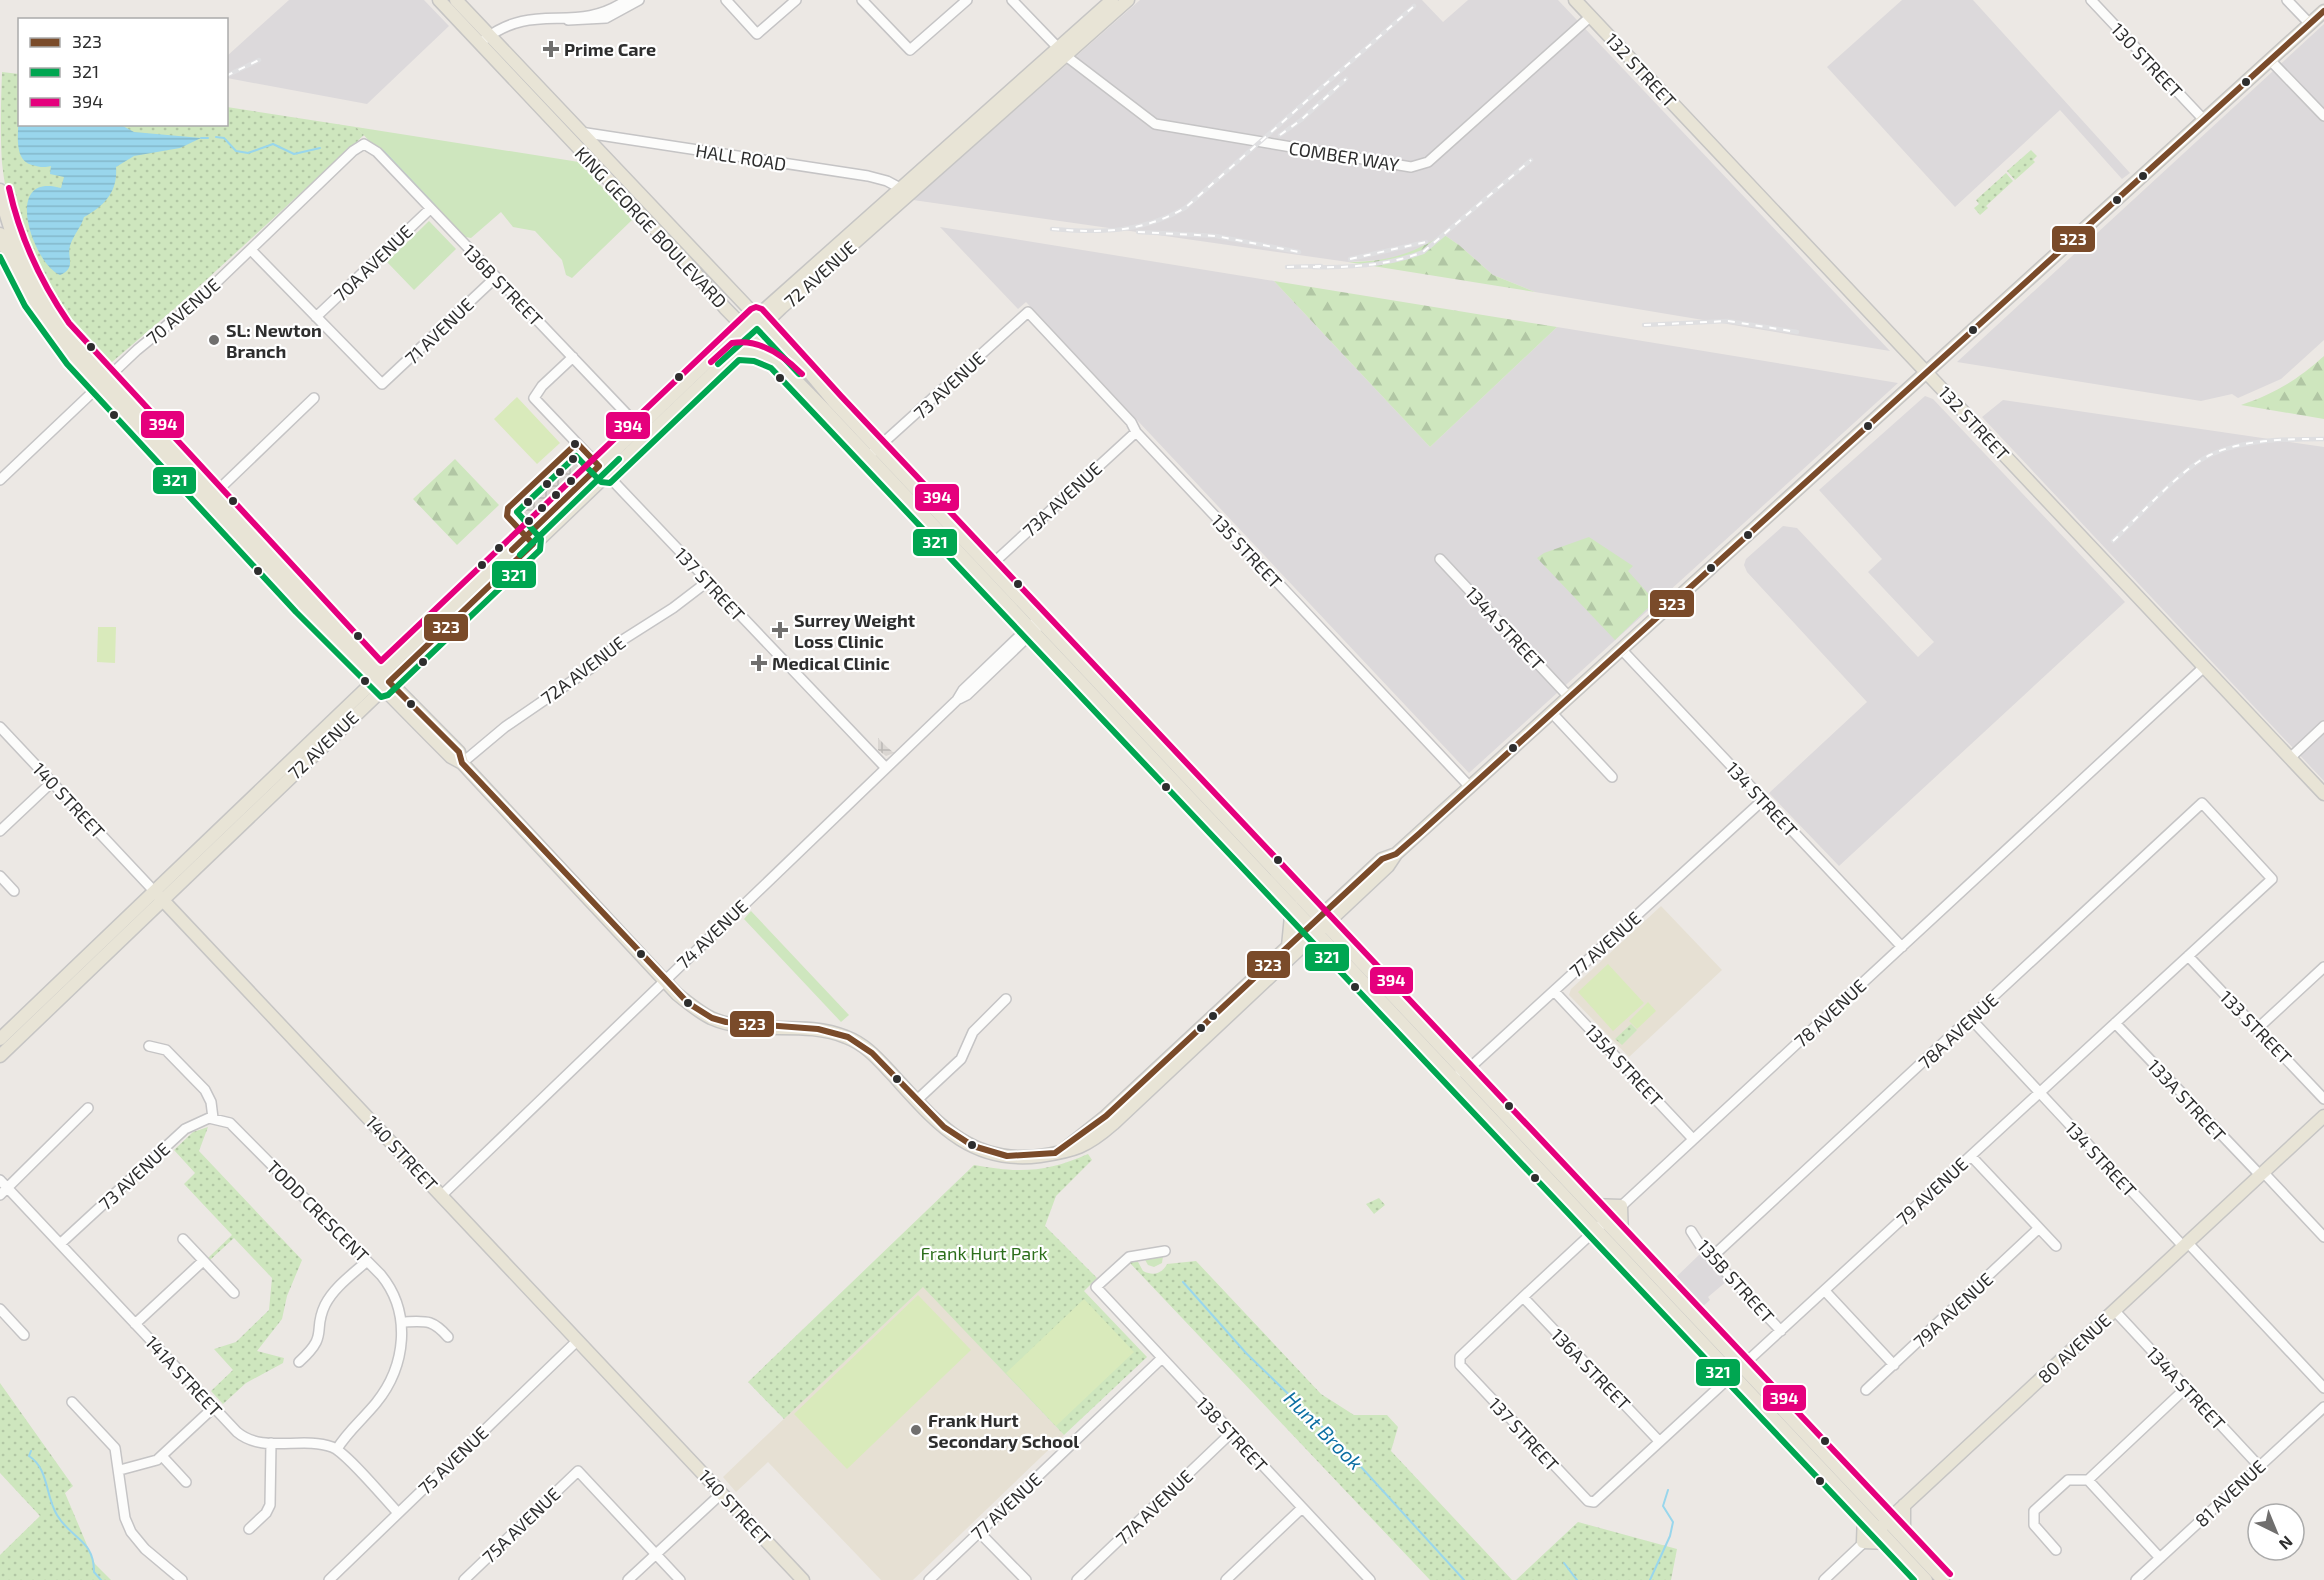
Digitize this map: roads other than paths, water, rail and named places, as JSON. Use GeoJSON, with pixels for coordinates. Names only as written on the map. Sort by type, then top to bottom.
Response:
{"type":"FeatureCollection","features":[{"type":"Feature","properties":{"kind":"main road","name":"KING GEORGE BOULEVARD"},"geometry":{"type":"LineString","coordinates":[[438,0],[484,39],[580,132],[786,347],[925,517],[1036,625],[1317,925],[1442,1065],[1601,1225],[1869,1510],[1882,1525],[1890,1542],[1926,1580]]}},
{"type":"Feature","properties":{"kind":"main road","name":"KING GEORGE BOULEVARD"},"geometry":{"type":"LineString","coordinates":[[456,0],[484,39],[560,128],[725,308],[989,567],[1036,625],[1292,906],[1317,925],[1464,1073],[1590,1205],[1601,1225],[1622,1239],[1737,1370]]}},
{"type":"Feature","properties":{"kind":"main road","name":"72 AVENUE"},"geometry":{"type":"LineString","coordinates":[[760,320],[781,308],[1062,52],[1112,0]]}},
{"type":"Feature","properties":{"kind":"main road","name":"72 AVENUE"},"geometry":{"type":"LineString","coordinates":[[0,1056],[159,896],[748,331],[900,189],[1062,52],[1128,0]]}},
{"type":"Feature","properties":{"kind":"main road","name":"132 STREET"},"geometry":{"type":"LineString","coordinates":[[1578,1],[2324,794]]}},
{"type":"Feature","properties":{"kind":"main road"},"geometry":{"type":"LineString","coordinates":[[0,190],[15,242],[35,287],[62,329],[102,382],[382,681],[459,752],[462,763],[664,980],[700,1011],[726,1022],[817,1028],[849,1038],[872,1054],[951,1134],[988,1153],[1017,1157],[1078,1149],[1100,1135],[1382,859],[1396,854],[2324,11]]}},
{"type":"Feature","properties":{"kind":"main road"},"geometry":{"type":"LineString","coordinates":[[560,128],[580,132]]}},
{"type":"Feature","properties":{"kind":"main road"},"geometry":{"type":"LineString","coordinates":[[0,234],[15,273],[38,314],[59,343],[102,382],[214,494],[382,681]]}},
{"type":"Feature","properties":{"kind":"main road"},"geometry":{"type":"LineString","coordinates":[[725,308],[730,318],[731,348],[756,352],[776,360]]}},
{"type":"Feature","properties":{"kind":"main road"},"geometry":{"type":"LineString","coordinates":[[781,308],[778,324],[786,347]]}},
{"type":"Feature","properties":{"kind":"main road","name":"72 AVENUE"},"geometry":{"type":"LineString","coordinates":[[603,471],[639,427],[731,348]]}},
{"type":"Feature","properties":{"kind":"main road"},"geometry":{"type":"LineString","coordinates":[[925,517],[943,526],[982,566],[989,567]]}},
{"type":"Feature","properties":{"kind":"main road","name":"72 AVENUE"},"geometry":{"type":"LineString","coordinates":[[0,1039],[159,896]]}},
{"type":"Feature","properties":{"kind":"main road","name":"140 STREET"},"geometry":{"type":"LineString","coordinates":[[159,896],[803,1580]]}},
{"type":"Feature","properties":{"kind":"main road"},"geometry":{"type":"LineString","coordinates":[[1288,946],[1292,906]]}},
{"type":"Feature","properties":{"kind":"main road"},"geometry":{"type":"LineString","coordinates":[[1062,1150],[1106,1116],[1288,946],[1317,925]]}},
{"type":"Feature","properties":{"kind":"main road"},"geometry":{"type":"LineString","coordinates":[[1100,1135],[1103,1126],[1143,1088],[1150,1074]]}},
{"type":"Feature","properties":{"kind":"main road","name":"80 AVENUE"},"geometry":{"type":"LineString","coordinates":[[1882,1525],[2324,1116]]}},
{"type":"Feature","properties":{"kind":"main road"},"geometry":{"type":"LineString","coordinates":[[1590,1205],[1621,1206],[1622,1239]]}},
{"type":"Feature","properties":{"kind":"main road"},"geometry":{"type":"LineString","coordinates":[[1890,1542],[1863,1542],[1869,1510],[1904,1505],[1904,1538]]}},
{"type":"Feature","properties":{"kind":"main road","name":"KING GEORGE BOULEVARD"},"geometry":{"type":"LineString","coordinates":[[1882,1525],[1904,1538],[1943,1580]]}},
{"type":"Feature","properties":{"kind":"street"},"geometry":{"type":"LineString","coordinates":[[484,39],[501,23],[520,14],[538,12],[591,14],[614,8],[627,0]]}},
{"type":"Feature","properties":{"kind":"street"},"geometry":{"type":"LineString","coordinates":[[484,39],[530,18],[596,21],[620,13],[639,0]]}},
{"type":"Feature","properties":{"kind":"street"},"geometry":{"type":"LineString","coordinates":[[726,0],[757,34],[795,0]]}},
{"type":"Feature","properties":{"kind":"street"},"geometry":{"type":"LineString","coordinates":[[862,0],[910,50],[968,0]]}},
{"type":"Feature","properties":{"kind":"street"},"geometry":{"type":"LineString","coordinates":[[1012,0],[1062,52]]}},
{"type":"Feature","properties":{"kind":"street","name":"130 STREET"},"geometry":{"type":"LineString","coordinates":[[2091,0],[2204,120]]}},
{"type":"Feature","properties":{"kind":"street"},"geometry":{"type":"LineString","coordinates":[[2287,0],[2310,24]]}},
{"type":"Feature","properties":{"kind":"street","name":"COMBER WAY"},"geometry":{"type":"LineString","coordinates":[[1062,52],[1155,124],[1411,167],[1428,162],[1591,16]]}},
{"type":"Feature","properties":{"kind":"street"},"geometry":{"type":"LineString","coordinates":[[2270,60],[2324,116]]}},
{"type":"Feature","properties":{"kind":"street","name":"HALL ROAD"},"geometry":{"type":"LineString","coordinates":[[580,132],[868,176],[887,181],[900,189]]}},
{"type":"Feature","properties":{"kind":"street","name":"136B STREET"},"geometry":{"type":"LineString","coordinates":[[366,144],[377,152],[639,427]]}},
{"type":"Feature","properties":{"kind":"street","name":"70 AVENUE"},"geometry":{"type":"LineString","coordinates":[[0,480],[102,382],[251,250],[353,151],[366,144]]}},
{"type":"Feature","properties":{"kind":"street","name":"70A AVENUE"},"geometry":{"type":"LineString","coordinates":[[316,317],[430,209]]}},
{"type":"Feature","properties":{"kind":"street"},"geometry":{"type":"LineString","coordinates":[[251,250],[316,317]]}},
{"type":"Feature","properties":{"kind":"street","name":"71 AVENUE"},"geometry":{"type":"LineString","coordinates":[[316,317],[382,384],[495,278]]}},
{"type":"Feature","properties":{"kind":"street","name":"135 STREET"},"geometry":{"type":"LineString","coordinates":[[1028,312],[1131,422],[1136,432],[1470,787]]}},
{"type":"Feature","properties":{"kind":"street","name":"73 AVENUE"},"geometry":{"type":"LineString","coordinates":[[873,452],[1028,312]]}},
{"type":"Feature","properties":{"kind":"street","name":"137 STREET"},"geometry":{"type":"LineString","coordinates":[[573,357],[542,386],[534,398],[886,768]]}},
{"type":"Feature","properties":{"kind":"street"},"geometry":{"type":"LineString","coordinates":[[214,494],[314,398]]}},
{"type":"Feature","properties":{"kind":"street","name":"73A AVENUE"},"geometry":{"type":"LineString","coordinates":[[989,567],[1136,432]]}},
{"type":"Feature","properties":{"kind":"street","name":"134A STREET"},"geometry":{"type":"LineString","coordinates":[[1440,559],[1569,697]]}},
{"type":"Feature","properties":{"kind":"street","name":"72A AVENUE"},"geometry":{"type":"LineString","coordinates":[[462,763],[505,727],[594,666],[621,641],[673,608],[707,582]]}},
{"type":"Feature","properties":{"kind":"street","name":"74 AVENUE"},"geometry":{"type":"LineString","coordinates":[[441,1195],[957,700],[967,695],[1036,625]]}},
{"type":"Feature","properties":{"kind":"street","name":"134 STREET"},"geometry":{"type":"LineString","coordinates":[[1622,650],[1902,947]]}},
{"type":"Feature","properties":{"kind":"street","name":"78 AVENUE"},"geometry":{"type":"LineString","coordinates":[[1459,1362],[1460,1357],[1523,1297],[2204,667]]}},
{"type":"Feature","properties":{"kind":"street"},"geometry":{"type":"LineString","coordinates":[[1552,713],[1612,777]]}},
{"type":"Feature","properties":{"kind":"street"},"geometry":{"type":"LineString","coordinates":[[2290,758],[2324,726]]}},
{"type":"Feature","properties":{"kind":"street","name":"140 STREET"},"geometry":{"type":"LineString","coordinates":[[0,727],[159,896]]}},
{"type":"Feature","properties":{"kind":"street"},"geometry":{"type":"LineString","coordinates":[[0,831],[52,782]]}},
{"type":"Feature","properties":{"kind":"street","name":"77 AVENUE"},"geometry":{"type":"LineString","coordinates":[[1464,1073],[1763,800]]}},
{"type":"Feature","properties":{"kind":"street","name":"78A AVENUE"},"geometry":{"type":"LineString","coordinates":[[1712,1257],[2202,803],[2272,879]]}},
{"type":"Feature","properties":{"kind":"street"},"geometry":{"type":"LineString","coordinates":[[0,876],[14,891]]}},
{"type":"Feature","properties":{"kind":"street","name":"79 AVENUE"},"geometry":{"type":"LineString","coordinates":[[1592,1503],[2272,879]]}},
{"type":"Feature","properties":{"kind":"street","name":"133 STREET"},"geometry":{"type":"LineString","coordinates":[[2188,956],[2324,1099]]}},
{"type":"Feature","properties":{"kind":"street"},"geometry":{"type":"LineString","coordinates":[[2257,1029],[2324,967]]}},
{"type":"Feature","properties":{"kind":"street","name":"135A STREET"},"geometry":{"type":"LineString","coordinates":[[1554,991],[1693,1139]]}},
{"type":"Feature","properties":{"kind":"street"},"geometry":{"type":"LineString","coordinates":[[917,1100],[961,1059],[973,1032],[1006,999]]}},
{"type":"Feature","properties":{"kind":"street","name":"134 STREET"},"geometry":{"type":"LineString","coordinates":[[1971,1019],[2039,1093],[2324,1388]]}},
{"type":"Feature","properties":{"kind":"street","name":"133A STREET"},"geometry":{"type":"LineString","coordinates":[[2115,1023],[2224,1140],[2262,1173],[2324,1237]]}},
{"type":"Feature","properties":{"kind":"street"},"geometry":{"type":"LineString","coordinates":[[149,1046],[166,1050],[207,1093],[213,1118]]}},
{"type":"Feature","properties":{"kind":"street"},"geometry":{"type":"LineString","coordinates":[[1442,1065],[1464,1073]]}},
{"type":"Feature","properties":{"kind":"street"},"geometry":{"type":"LineString","coordinates":[[2,1187],[88,1108]]}},
{"type":"Feature","properties":{"kind":"street","name":"73 AVENUE"},"geometry":{"type":"LineString","coordinates":[[60,1244],[179,1134],[197,1122],[213,1118]]}},
{"type":"Feature","properties":{"kind":"street","name":"TODD CRESCENT"},"geometry":{"type":"LineString","coordinates":[[213,1118],[225,1120],[237,1128],[332,1228],[367,1261],[394,1293],[403,1322],[400,1352],[391,1380],[375,1405],[337,1449]]}},
{"type":"Feature","properties":{"kind":"street"},"geometry":{"type":"LineString","coordinates":[[1971,1156],[2056,1246]]}},
{"type":"Feature","properties":{"kind":"street","name":"141A STREET"},"geometry":{"type":"LineString","coordinates":[[2,1187],[60,1244],[213,1408],[243,1437],[254,1442],[321,1444],[337,1449]]}},
{"type":"Feature","properties":{"kind":"street","name":"79A AVENUE"},"geometry":{"type":"LineString","coordinates":[[1866,1390],[2039,1228]]}},
{"type":"Feature","properties":{"kind":"street","name":"135B STREET"},"geometry":{"type":"LineString","coordinates":[[1691,1231],[1781,1331]]}},
{"type":"Feature","properties":{"kind":"street"},"geometry":{"type":"LineString","coordinates":[[183,1239],[234,1293]]}},
{"type":"Feature","properties":{"kind":"street","name":"138 STREET"},"geometry":{"type":"LineString","coordinates":[[1165,1251],[1129,1257],[1096,1287],[1369,1580]]}},
{"type":"Feature","properties":{"kind":"street"},"geometry":{"type":"LineString","coordinates":[[135,1324],[203,1261]]}},
{"type":"Feature","properties":{"kind":"street"},"geometry":{"type":"LineString","coordinates":[[299,1362],[318,1342],[323,1310],[332,1294],[367,1261]]}},
{"type":"Feature","properties":{"kind":"street"},"geometry":{"type":"LineString","coordinates":[[1825,1291],[1894,1365]]}},
{"type":"Feature","properties":{"kind":"street","name":"136A STREET"},"geometry":{"type":"LineString","coordinates":[[1523,1297],[1659,1441]]}},
{"type":"Feature","properties":{"kind":"street"},"geometry":{"type":"LineString","coordinates":[[0,1309],[24,1335]]}},
{"type":"Feature","properties":{"kind":"street","name":"134A STREET"},"geometry":{"type":"LineString","coordinates":[[2114,1310],[2259,1466]]}},
{"type":"Feature","properties":{"kind":"street"},"geometry":{"type":"LineString","coordinates":[[403,1322],[426,1321],[436,1324],[448,1337]]}},
{"type":"Feature","properties":{"kind":"street","name":"75 AVENUE"},"geometry":{"type":"LineString","coordinates":[[329,1580],[578,1340]]}},
{"type":"Feature","properties":{"kind":"street","name":"77 AVENUE"},"geometry":{"type":"LineString","coordinates":[[929,1580],[1162,1358]]}},
{"type":"Feature","properties":{"kind":"street","name":"137 STREET"},"geometry":{"type":"LineString","coordinates":[[1459,1362],[1592,1503]]}},
{"type":"Feature","properties":{"kind":"street"},"geometry":{"type":"LineString","coordinates":[[2056,1550],[2034,1525],[2032,1519],[2034,1511],[2068,1480],[2088,1480],[2186,1388]]}},
{"type":"Feature","properties":{"kind":"street"},"geometry":{"type":"LineString","coordinates":[[72,1402],[112,1444],[120,1470],[125,1518],[131,1532],[146,1549],[182,1580]]}},
{"type":"Feature","properties":{"kind":"street","name":"81 AVENUE"},"geometry":{"type":"LineString","coordinates":[[2136,1580],[2324,1407]]}},
{"type":"Feature","properties":{"kind":"street"},"geometry":{"type":"LineString","coordinates":[[120,1470],[147,1465],[162,1456],[213,1408]]}},
{"type":"Feature","properties":{"kind":"street","name":"77A AVENUE"},"geometry":{"type":"LineString","coordinates":[[1077,1580],[1231,1433]]}},
{"type":"Feature","properties":{"kind":"street"},"geometry":{"type":"LineString","coordinates":[[249,1529],[266,1513],[270,1504],[271,1443]]}},
{"type":"Feature","properties":{"kind":"street"},"geometry":{"type":"LineString","coordinates":[[337,1449],[398,1513]]}},
{"type":"Feature","properties":{"kind":"street"},"geometry":{"type":"LineString","coordinates":[[162,1456],[186,1482]]}},
{"type":"Feature","properties":{"kind":"street","name":"75A AVENUE"},"geometry":{"type":"LineString","coordinates":[[464,1580],[578,1471],[655,1553]]}},
{"type":"Feature","properties":{"kind":"street"},"geometry":{"type":"LineString","coordinates":[[2088,1480],[2160,1558]]}},
{"type":"Feature","properties":{"kind":"street"},"geometry":{"type":"LineString","coordinates":[[628,1580],[722,1493]]}},
{"type":"Feature","properties":{"kind":"street"},"geometry":{"type":"LineString","coordinates":[[1226,1580],[1302,1508]]}},
{"type":"Feature","properties":{"kind":"street","name":"80 AVENUE"},"geometry":{"type":"LineString","coordinates":[[1824,1580],[1882,1525]]}},
{"type":"Feature","properties":{"kind":"street"},"geometry":{"type":"LineString","coordinates":[[979,1532],[1026,1580]]}},
{"type":"Feature","properties":{"kind":"street"},"geometry":{"type":"LineString","coordinates":[[655,1553],[680,1580]]}},
{"type":"Feature","properties":{"kind":"water"},"geometry":{"type":"Polygon","coordinates":[[[19,126],[123,126],[134,132],[201,138],[180,148],[134,156],[116,167],[115,184],[112,191],[98,208],[84,217],[71,243],[70,265],[60,275],[40,254],[28,221],[27,205],[32,193],[43,186],[61,188],[64,177],[50,174],[51,166],[42,167],[26,162],[19,151],[19,126]]]}},
{"type":"Feature","properties":{"kind":"waterway"},"geometry":{"type":"LineString","coordinates":[[216,137],[224,138],[236,151],[248,153],[273,144],[294,154],[320,148]]}},
{"type":"Feature","properties":{"kind":"waterway"},"geometry":{"type":"LineString","coordinates":[[201,138],[208,138]]}},
{"type":"Feature","properties":{"kind":"waterway"},"geometry":{"type":"LineString","coordinates":[[383,151],[435,206]]}},
{"type":"Feature","properties":{"kind":"waterway","name":"Hunt Brook"},"geometry":{"type":"LineString","coordinates":[[1183,1282],[1246,1353],[1342,1446],[1464,1580]]}},
{"type":"Feature","properties":{"kind":"waterway"},"geometry":{"type":"LineString","coordinates":[[31,1451],[29,1456],[40,1468],[57,1515],[86,1546],[93,1561],[94,1572],[101,1580]]}},
{"type":"Feature","properties":{"kind":"waterway"},"geometry":{"type":"LineString","coordinates":[[1650,1580],[1670,1536],[1673,1522],[1663,1506],[1668,1490]]}},
{"type":"Feature","properties":{"kind":"waterway"},"geometry":{"type":"LineString","coordinates":[[1564,1563],[1577,1580]]}},
{"type":"Feature","properties":{"kind":"railway"},"geometry":{"type":"LineString","coordinates":[[1052,229],[1104,231],[1137,227],[1185,208],[1414,6]]}},
{"type":"Feature","properties":{"kind":"railway"},"geometry":{"type":"LineString","coordinates":[[228,75],[259,60]]}},
{"type":"Feature","properties":{"kind":"railway"},"geometry":{"type":"LineString","coordinates":[[1280,135],[1301,120],[1346,79]]}},
{"type":"Feature","properties":{"kind":"railway"},"geometry":{"type":"LineString","coordinates":[[1313,267],[1370,265],[1423,252],[1531,160]]}},
{"type":"Feature","properties":{"kind":"railway"},"geometry":{"type":"LineString","coordinates":[[1138,232],[1216,236],[1299,252]]}},
{"type":"Feature","properties":{"kind":"railway"},"geometry":{"type":"LineString","coordinates":[[1350,259],[1426,242]]}},
{"type":"Feature","properties":{"kind":"railway"},"geometry":{"type":"LineString","coordinates":[[1287,267],[1321,266]]}},
{"type":"Feature","properties":{"kind":"railway"},"geometry":{"type":"LineString","coordinates":[[1644,325],[1728,321],[1797,332]]}},
{"type":"Feature","properties":{"kind":"railway"},"geometry":{"type":"LineString","coordinates":[[2113,541],[2173,482],[2210,455],[2251,443],[2324,439]]}},
{"type":"Feature","properties":{"kind":"place","name":"Prime Care"},"geometry":{"type":"Point","coordinates":[551,49]}},
{"type":"Feature","properties":{"kind":"place","name":"SL: Newton Branch"},"geometry":{"type":"Point","coordinates":[214,340]}},
{"type":"Feature","properties":{"kind":"place","name":"Surrey Weight Loss Clinic"},"geometry":{"type":"Point","coordinates":[780,630]}},
{"type":"Feature","properties":{"kind":"place","name":"Medical Clinic"},"geometry":{"type":"Point","coordinates":[759,663]}},
{"type":"Feature","properties":{"kind":"place","name":"Frank Hurt Secondary School"},"geometry":{"type":"Point","coordinates":[916,1430]}},
{"type":"Feature","properties":{"kind":"park label","name":"Frank Hurt Park"},"geometry":{"type":"Point","coordinates":[984,1253]}}]}
